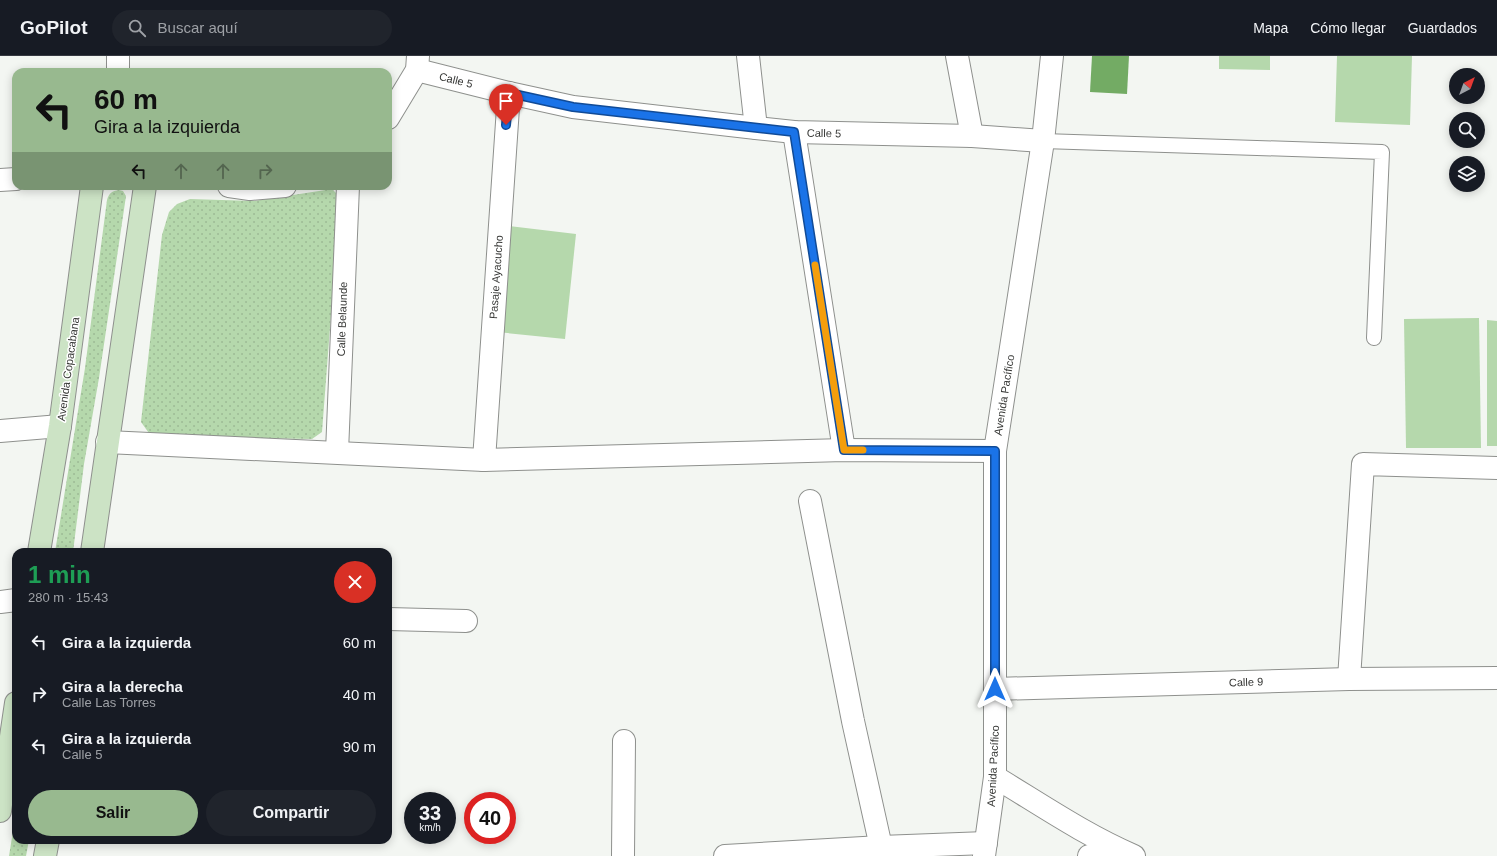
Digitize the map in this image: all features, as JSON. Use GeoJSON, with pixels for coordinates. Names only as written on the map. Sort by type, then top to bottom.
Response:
{"type":"FeatureCollection","features":[{"type":"Feature","properties":{"kind":"main road","name":"Avenida Copacabana"},"geometry":{"type":"LineString","coordinates":[[40,548],[60,426],[91,190]]}},
{"type":"Feature","properties":{"kind":"main road"},"geometry":{"type":"LineString","coordinates":[[93,548],[144,190]]}},
{"type":"Feature","properties":{"kind":"main road"},"geometry":{"type":"LineString","coordinates":[[0,811],[12,729]]}},
{"type":"Feature","properties":{"kind":"main road"},"geometry":{"type":"LineString","coordinates":[[45,856],[47,844]]}},
{"type":"Feature","properties":{"kind":"street"},"geometry":{"type":"LineString","coordinates":[[118,56],[118,68]]}},
{"type":"Feature","properties":{"kind":"street"},"geometry":{"type":"LineString","coordinates":[[748,56],[756,128]]}},
{"type":"Feature","properties":{"kind":"street"},"geometry":{"type":"LineString","coordinates":[[957,56],[972,136]]}},
{"type":"Feature","properties":{"kind":"street","name":"Avenida Pacífico"},"geometry":{"type":"LineString","coordinates":[[985,850],[995,777],[995,451],[1043,141],[1052,56]]}},
{"type":"Feature","properties":{"kind":"street"},"geometry":{"type":"LineString","coordinates":[[392,111],[418,63]]}},
{"type":"Feature","properties":{"kind":"street","name":"Calle 5"},"geometry":{"type":"LineString","coordinates":[[418,63],[509,93],[573,107],[794,132],[972,136],[1043,141]]}},
{"type":"Feature","properties":{"kind":"street","name":"Pasaje Ayacucho"},"geometry":{"type":"LineString","coordinates":[[484,460],[509,93]]}},
{"type":"Feature","properties":{"kind":"street"},"geometry":{"type":"LineString","coordinates":[[794,132],[844,450]]}},
{"type":"Feature","properties":{"kind":"street"},"geometry":{"type":"LineString","coordinates":[[0,180],[12,179]]}},
{"type":"Feature","properties":{"kind":"street","name":"Calle Belaunde"},"geometry":{"type":"LineString","coordinates":[[336,452],[348,190]]}},
{"type":"Feature","properties":{"kind":"street"},"geometry":{"type":"LineString","coordinates":[[0,430],[60,426]]}},
{"type":"Feature","properties":{"kind":"street"},"geometry":{"type":"LineString","coordinates":[[107,442],[484,460],[844,450],[995,451]]}},
{"type":"Feature","properties":{"kind":"street"},"geometry":{"type":"LineString","coordinates":[[1349,679],[1363,464],[1497,468]]}},
{"type":"Feature","properties":{"kind":"street"},"geometry":{"type":"LineString","coordinates":[[810,502],[853,721],[882,852]]}},
{"type":"Feature","properties":{"kind":"street"},"geometry":{"type":"LineString","coordinates":[[0,602],[12,600]]}},
{"type":"Feature","properties":{"kind":"street"},"geometry":{"type":"LineString","coordinates":[[392,619],[466,621]]}},
{"type":"Feature","properties":{"kind":"street","name":"Calle 9"},"geometry":{"type":"LineString","coordinates":[[995,689],[1349,679],[1497,678]]}},
{"type":"Feature","properties":{"kind":"street"},"geometry":{"type":"LineString","coordinates":[[623,856],[624,741]]}},
{"type":"Feature","properties":{"kind":"street"},"geometry":{"type":"LineString","coordinates":[[995,777],[1065,820],[1126,853]]}},
{"type":"Feature","properties":{"kind":"street"},"geometry":{"type":"LineString","coordinates":[[725,856],[985,850]]}},
{"type":"Feature","properties":{"kind":"street"},"geometry":{"type":"LineString","coordinates":[[1089,856],[1126,853]]}},
{"type":"Feature","properties":{"kind":"lane"},"geometry":{"type":"LineString","coordinates":[[1043,141],[1382,152],[1374,338]]}},
{"type":"Feature","properties":{"kind":"shaded area"},"geometry":{"type":"Polygon","coordinates":[[[1092,56],[1129,56],[1127,94],[1090,92],[1092,56]]]}},
{"type":"Feature","properties":{"kind":"shaded area"},"geometry":{"type":"Polygon","coordinates":[[[1219,56],[1270,56],[1270,70],[1219,69],[1219,56]]]}},
{"type":"Feature","properties":{"kind":"shaded area"},"geometry":{"type":"Polygon","coordinates":[[[1337,56],[1412,56],[1410,125],[1335,122],[1337,56]]]}},
{"type":"Feature","properties":{"kind":"shaded area"},"geometry":{"type":"Polygon","coordinates":[[[326,190],[333,190],[340,197],[322,432],[312,439],[151,436],[141,422],[162,235],[169,212],[177,204],[190,199],[254,201],[326,190]]]}},
{"type":"Feature","properties":{"kind":"shaded area"},"geometry":{"type":"Polygon","coordinates":[[[114,191],[123,191],[126,196],[99,378],[84,464],[74,548],[56,548],[85,368],[107,200],[114,191]]]}},
{"type":"Feature","properties":{"kind":"shaded area"},"geometry":{"type":"Polygon","coordinates":[[[509,226],[576,234],[565,339],[497,332],[509,226]]]}},
{"type":"Feature","properties":{"kind":"shaded area"},"geometry":{"type":"Polygon","coordinates":[[[1479,318],[1481,448],[1406,448],[1404,319],[1479,318]]]}},
{"type":"Feature","properties":{"kind":"shaded area"},"geometry":{"type":"Polygon","coordinates":[[[1487,320],[1497,321],[1497,446],[1487,446],[1487,320]]]}},
{"type":"Feature","properties":{"kind":"shaded area"},"geometry":{"type":"Polygon","coordinates":[[[12,837],[12,844],[28,844],[26,856],[9,856],[12,837]]]}},
{"type":"Feature","properties":{"kind":"slow traffic"},"geometry":{"type":"LineString","coordinates":[[815,265],[844,450],[863,450]]}},
{"type":"Feature","properties":{"kind":"route"},"geometry":{"type":"LineString","coordinates":[[506,125],[509,93],[573,107],[794,132],[844,450],[995,451],[995,689]]}}]}
